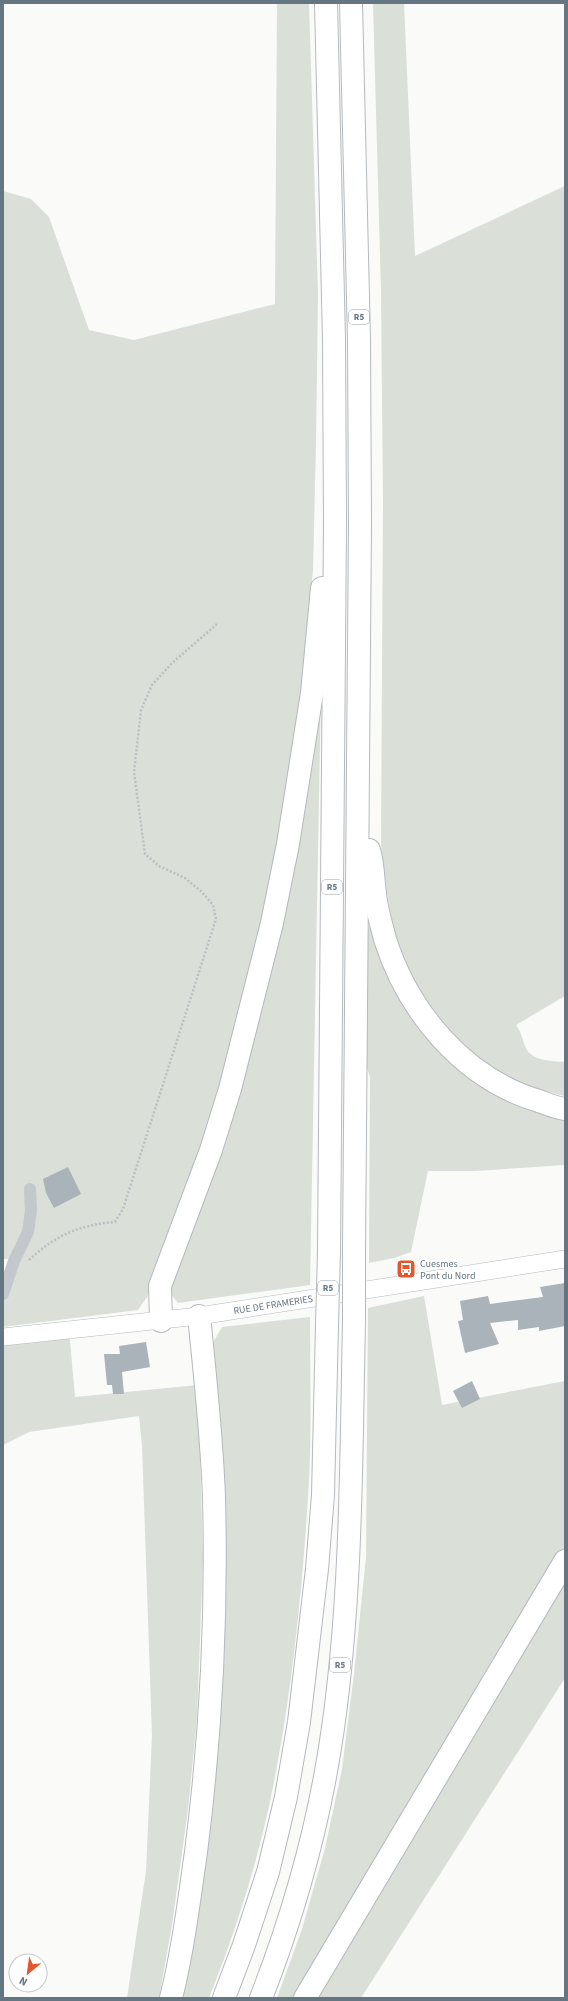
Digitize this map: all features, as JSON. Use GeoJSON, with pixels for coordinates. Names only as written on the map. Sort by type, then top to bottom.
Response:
{"type":"FeatureCollection","features":[{"type":"Feature","properties":{"kind":"highway","name":"R5"},"geometry":{"type":"LineString","coordinates":[[224,1998],[244,1945],[268,1872],[286,1797],[299,1722],[315,1584],[323,1494],[329,1251],[335,523],[334,332],[326,3]]}},
{"type":"Feature","properties":{"kind":"highway","name":"R5"},"geometry":{"type":"LineString","coordinates":[[261,1998],[279,1952],[302,1878],[319,1806],[333,1729],[348,1574],[354,1322],[360,630],[359,340],[351,3]]}},
{"type":"Feature","properties":{"kind":"highway"},"geometry":{"type":"LineString","coordinates":[[161,1321],[160,1286],[211,1150],[230,1090],[272,923],[288,844],[312,693],[325,553],[335,523]]}},
{"type":"Feature","properties":{"kind":"highway"},"geometry":{"type":"LineString","coordinates":[[358,814],[370,853],[376,902],[386,940],[401,977],[418,1007],[439,1036],[461,1058],[489,1080],[524,1097],[565,1108]]}},
{"type":"Feature","properties":{"kind":"highway"},"geometry":{"type":"LineString","coordinates":[[171,1998],[191,1889],[203,1794],[210,1710],[214,1625],[214,1497],[207,1396],[199,1316]]}},
{"type":"Feature","properties":{"kind":"highway"},"geometry":{"type":"LineString","coordinates":[[305,1998],[565,1562]]}},
{"type":"Feature","properties":{"kind":"main road","name":"RUE DE FRAMERIES"},"geometry":{"type":"LineString","coordinates":[[3,1337],[199,1316],[565,1260]]}},
{"type":"Feature","properties":{"kind":"street"},"geometry":{"type":"LineString","coordinates":[[3,1294],[14,1261],[28,1232],[31,1211],[30,1189]]}},
{"type":"Feature","properties":{"kind":"path"},"geometry":{"type":"LineString","coordinates":[[28,1261],[57,1237],[97,1223],[115,1222],[123,1209],[216,919],[213,905],[202,892],[185,878],[159,866],[145,854],[134,772],[142,710],[152,685],[171,664],[217,624]]}},
{"type":"Feature","properties":{"kind":"shaded area"},"geometry":{"type":"Polygon","coordinates":[[[277,3],[309,3],[318,295],[316,443],[313,571],[295,751],[261,925],[216,1101],[161,1264],[147,1297],[138,1310],[3,1327],[3,1296],[17,1259],[3,1259],[3,191],[31,199],[49,217],[89,330],[134,340],[275,304],[277,3]]]}},
{"type":"Feature","properties":{"kind":"shaded area"},"geometry":{"type":"Polygon","coordinates":[[[373,3],[404,3],[415,256],[565,186],[565,996],[516,1025],[525,1046],[532,1055],[542,1059],[565,1062],[565,1096],[516,1081],[495,1069],[475,1055],[440,1021],[426,1001],[404,961],[396,938],[388,899],[381,846],[383,502],[381,291],[373,3]]]}},
{"type":"Feature","properties":{"kind":"shaded area"},"geometry":{"type":"Polygon","coordinates":[[[321,689],[310,1285],[178,1303],[170,1293],[172,1280],[321,689]]]}},
{"type":"Feature","properties":{"kind":"shaded area"},"geometry":{"type":"Polygon","coordinates":[[[375,925],[433,1039],[565,1114],[565,1165],[475,1171],[428,1171],[411,1252],[394,1258],[369,1263],[370,1077],[366,1065],[367,928],[375,925]]]}},
{"type":"Feature","properties":{"kind":"shaded area"},"geometry":{"type":"Polygon","coordinates":[[[424,1296],[442,1405],[565,1381],[565,1547],[527,1607],[295,1998],[277,1998],[302,1929],[325,1848],[342,1769],[354,1674],[366,1557],[368,1308],[424,1296]]]}},
{"type":"Feature","properties":{"kind":"shaded area"},"geometry":{"type":"Polygon","coordinates":[[[310,1317],[310,1453],[306,1532],[292,1670],[276,1771],[264,1829],[248,1886],[230,1943],[209,1998],[178,1998],[194,1904],[211,1346],[222,1327],[310,1317]]]}},
{"type":"Feature","properties":{"kind":"shaded area"},"geometry":{"type":"Polygon","coordinates":[[[69,1330],[75,1397],[198,1385],[203,1558],[197,1718],[188,1809],[172,1925],[159,1998],[127,1998],[146,1871],[152,1735],[142,1445],[139,1416],[29,1432],[3,1445],[3,1339],[69,1330]]]}},
{"type":"Feature","properties":{"kind":"shaded area"},"geometry":{"type":"Polygon","coordinates":[[[565,1581],[565,1678],[361,1998],[317,1998],[565,1581]]]}},
{"type":"Feature","properties":{"kind":"building"},"geometry":{"type":"Polygon","coordinates":[[[68,1167],[81,1194],[54,1208],[46,1193],[43,1179],[68,1167]]]}},
{"type":"Feature","properties":{"kind":"building"},"geometry":{"type":"Polygon","coordinates":[[[565,1283],[565,1326],[539,1331],[539,1327],[518,1330],[518,1320],[490,1323],[499,1344],[465,1353],[458,1321],[463,1320],[460,1301],[488,1296],[490,1304],[543,1297],[540,1287],[565,1283]]]}},
{"type":"Feature","properties":{"kind":"building"},"geometry":{"type":"Polygon","coordinates":[[[146,1342],[150,1367],[122,1372],[124,1394],[113,1394],[112,1385],[107,1385],[104,1354],[120,1354],[119,1346],[146,1342]]]}},
{"type":"Feature","properties":{"kind":"building"},"geometry":{"type":"Polygon","coordinates":[[[472,1381],[480,1399],[462,1408],[453,1391],[472,1381]]]}},
{"type":"Feature","properties":{"kind":"place","name":"Cuesmes Pont du Nord"},"geometry":{"type":"Point","coordinates":[406,1269]}}]}
